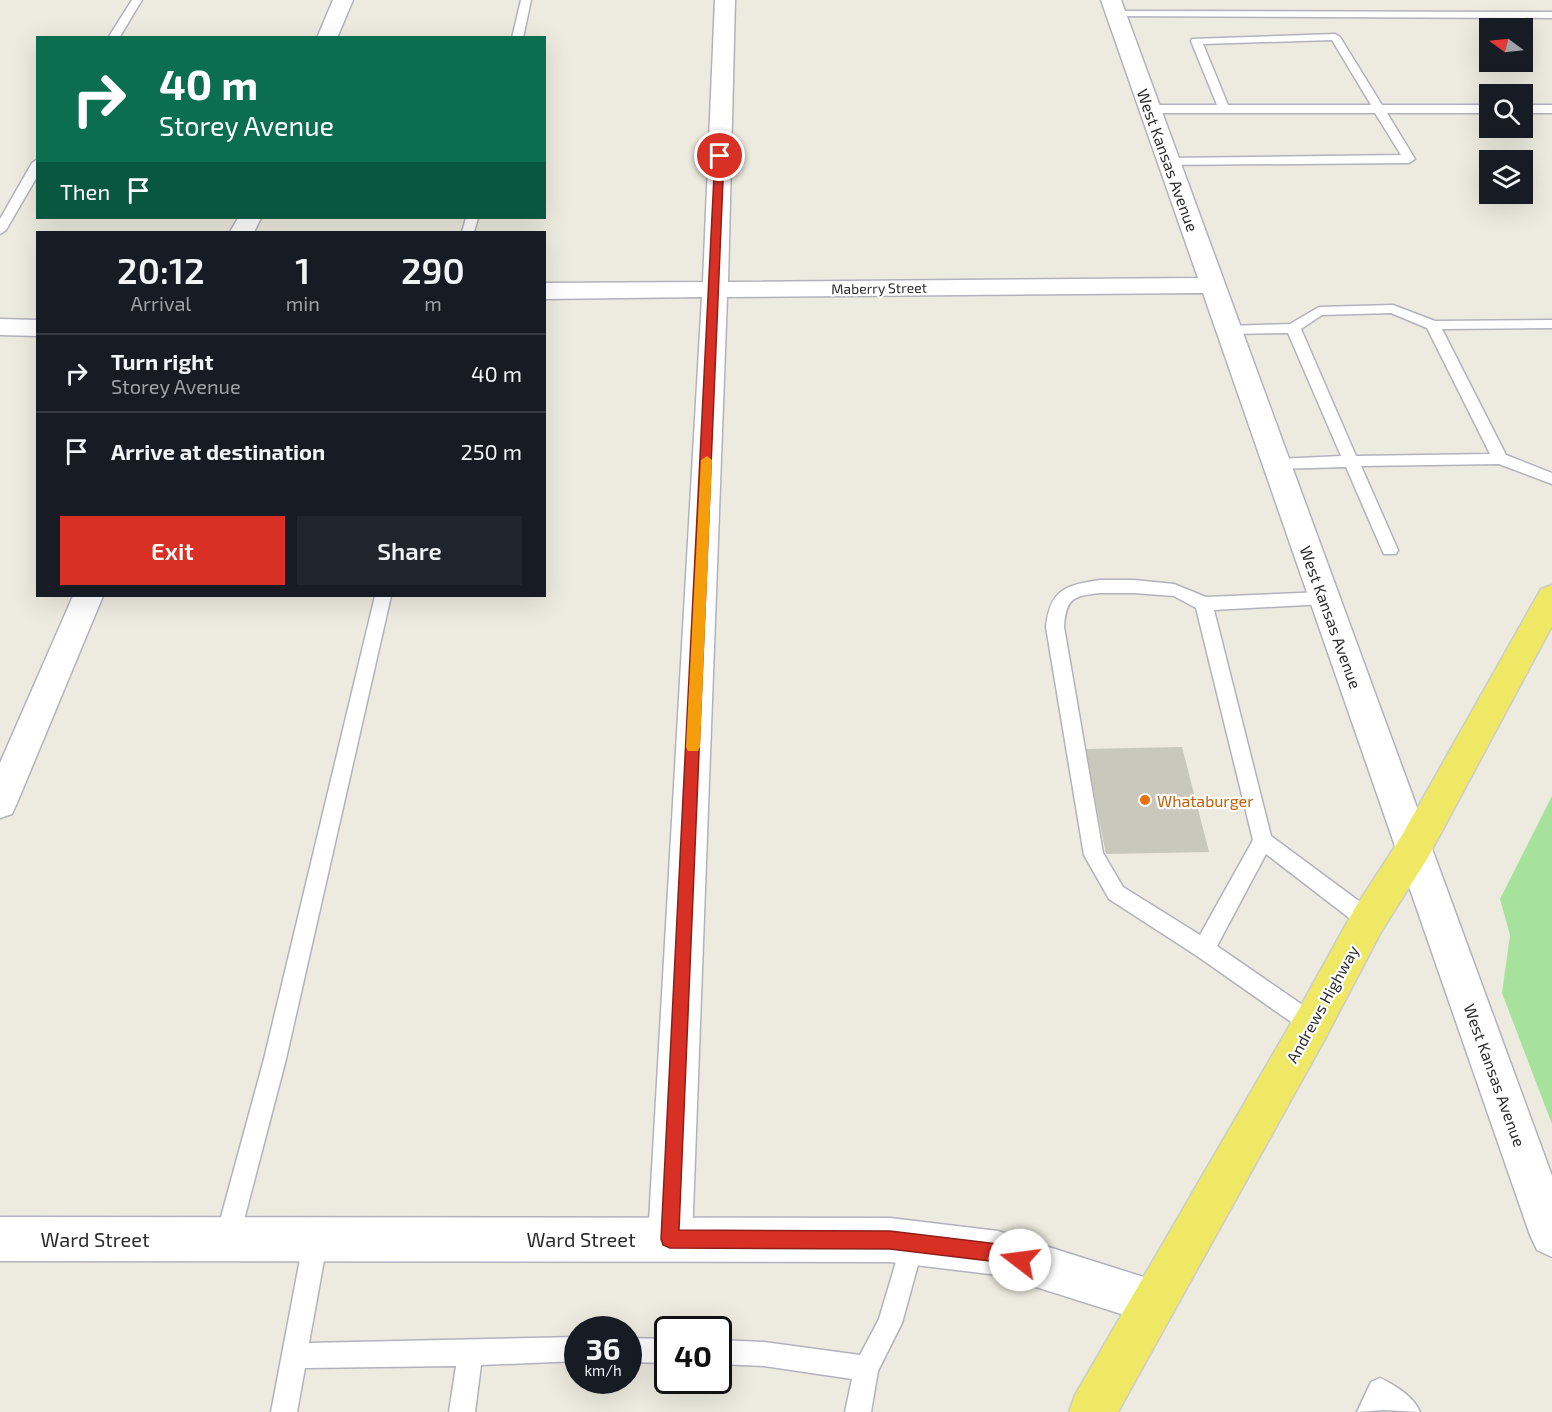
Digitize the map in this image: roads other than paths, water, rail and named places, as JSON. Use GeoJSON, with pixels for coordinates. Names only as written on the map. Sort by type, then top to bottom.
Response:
{"type":"FeatureCollection","features":[{"type":"Feature","properties":{"kind":"main road","name":"Andrews Highway"},"geometry":{"type":"LineString","coordinates":[[1096,1410],[1153,1302],[1312,1024],[1368,920],[1414,848],[1552,597]]}},
{"type":"Feature","properties":{"kind":"street"},"geometry":{"type":"LineString","coordinates":[[328,36],[343,0]]}},
{"type":"Feature","properties":{"kind":"street"},"geometry":{"type":"LineString","coordinates":[[670,1239],[715,290],[725,0]]}},
{"type":"Feature","properties":{"kind":"street","name":"West Kansas Avenue"},"geometry":{"type":"LineString","coordinates":[[1114,7],[1552,1235]]}},
{"type":"Feature","properties":{"kind":"street","name":"Maberry Street"},"geometry":{"type":"LineString","coordinates":[[546,291],[1213,285]]}},
{"type":"Feature","properties":{"kind":"street"},"geometry":{"type":"LineString","coordinates":[[0,327],[36,328]]}},
{"type":"Feature","properties":{"kind":"street"},"geometry":{"type":"LineString","coordinates":[[0,803],[88,597]]}},
{"type":"Feature","properties":{"kind":"street","name":"Ward Street"},"geometry":{"type":"LineString","coordinates":[[0,1239],[890,1240],[998,1253],[1153,1302]]}},
{"type":"Feature","properties":{"kind":"lane"},"geometry":{"type":"LineString","coordinates":[[114,36],[137,0]]}},
{"type":"Feature","properties":{"kind":"lane"},"geometry":{"type":"LineString","coordinates":[[517,36],[526,0]]}},
{"type":"Feature","properties":{"kind":"lane"},"geometry":{"type":"LineString","coordinates":[[1114,7],[1552,15]]}},
{"type":"Feature","properties":{"kind":"lane"},"geometry":{"type":"LineString","coordinates":[[1169,162],[1409,159],[1335,37],[1196,41],[1224,109]]}},
{"type":"Feature","properties":{"kind":"lane"},"geometry":{"type":"LineString","coordinates":[[1150,109],[1479,109]]}},
{"type":"Feature","properties":{"kind":"lane"},"geometry":{"type":"LineString","coordinates":[[1533,109],[1552,109]]}},
{"type":"Feature","properties":{"kind":"lane"},"geometry":{"type":"LineString","coordinates":[[0,230],[36,167]]}},
{"type":"Feature","properties":{"kind":"lane"},"geometry":{"type":"LineString","coordinates":[[1229,330],[1295,332],[1319,311],[1383,309],[1393,309],[1433,325],[1552,324]]}},
{"type":"Feature","properties":{"kind":"lane"},"geometry":{"type":"LineString","coordinates":[[1433,325],[1500,459]]}},
{"type":"Feature","properties":{"kind":"lane"},"geometry":{"type":"LineString","coordinates":[[1295,332],[1390,550]]}},
{"type":"Feature","properties":{"kind":"lane"},"geometry":{"type":"LineString","coordinates":[[1277,464],[1500,459],[1552,479]]}},
{"type":"Feature","properties":{"kind":"lane"},"geometry":{"type":"LineString","coordinates":[[1312,1024],[1204,949],[1116,892],[1094,855],[1055,627],[1057,608],[1065,595],[1080,589],[1143,587],[1177,590],[1204,604],[1324,598]]}},
{"type":"Feature","properties":{"kind":"lane"},"geometry":{"type":"LineString","coordinates":[[227,1239],[275,1059],[383,597]]}},
{"type":"Feature","properties":{"kind":"lane"},"geometry":{"type":"LineString","coordinates":[[1204,604],[1263,841],[1368,920]]}},
{"type":"Feature","properties":{"kind":"lane"},"geometry":{"type":"LineString","coordinates":[[1204,949],[1263,841]]}},
{"type":"Feature","properties":{"kind":"lane"},"geometry":{"type":"LineString","coordinates":[[284,1412],[316,1238]]}},
{"type":"Feature","properties":{"kind":"lane"},"geometry":{"type":"LineString","coordinates":[[858,1412],[866,1368],[890,1323],[912,1243]]}},
{"type":"Feature","properties":{"kind":"lane"},"geometry":{"type":"LineString","coordinates":[[294,1356],[564,1350]]}},
{"type":"Feature","properties":{"kind":"lane"},"geometry":{"type":"LineString","coordinates":[[462,1412],[470,1353]]}},
{"type":"Feature","properties":{"kind":"lane"},"geometry":{"type":"LineString","coordinates":[[732,1353],[764,1354],[866,1368]]}},
{"type":"Feature","properties":{"kind":"lane"},"geometry":{"type":"LineString","coordinates":[[1370,1412],[1380,1391],[1407,1412]]}},
{"type":"Feature","properties":{"kind":"place","name":"Whataburger"},"geometry":{"type":"Point","coordinates":[1145,800]}}]}
